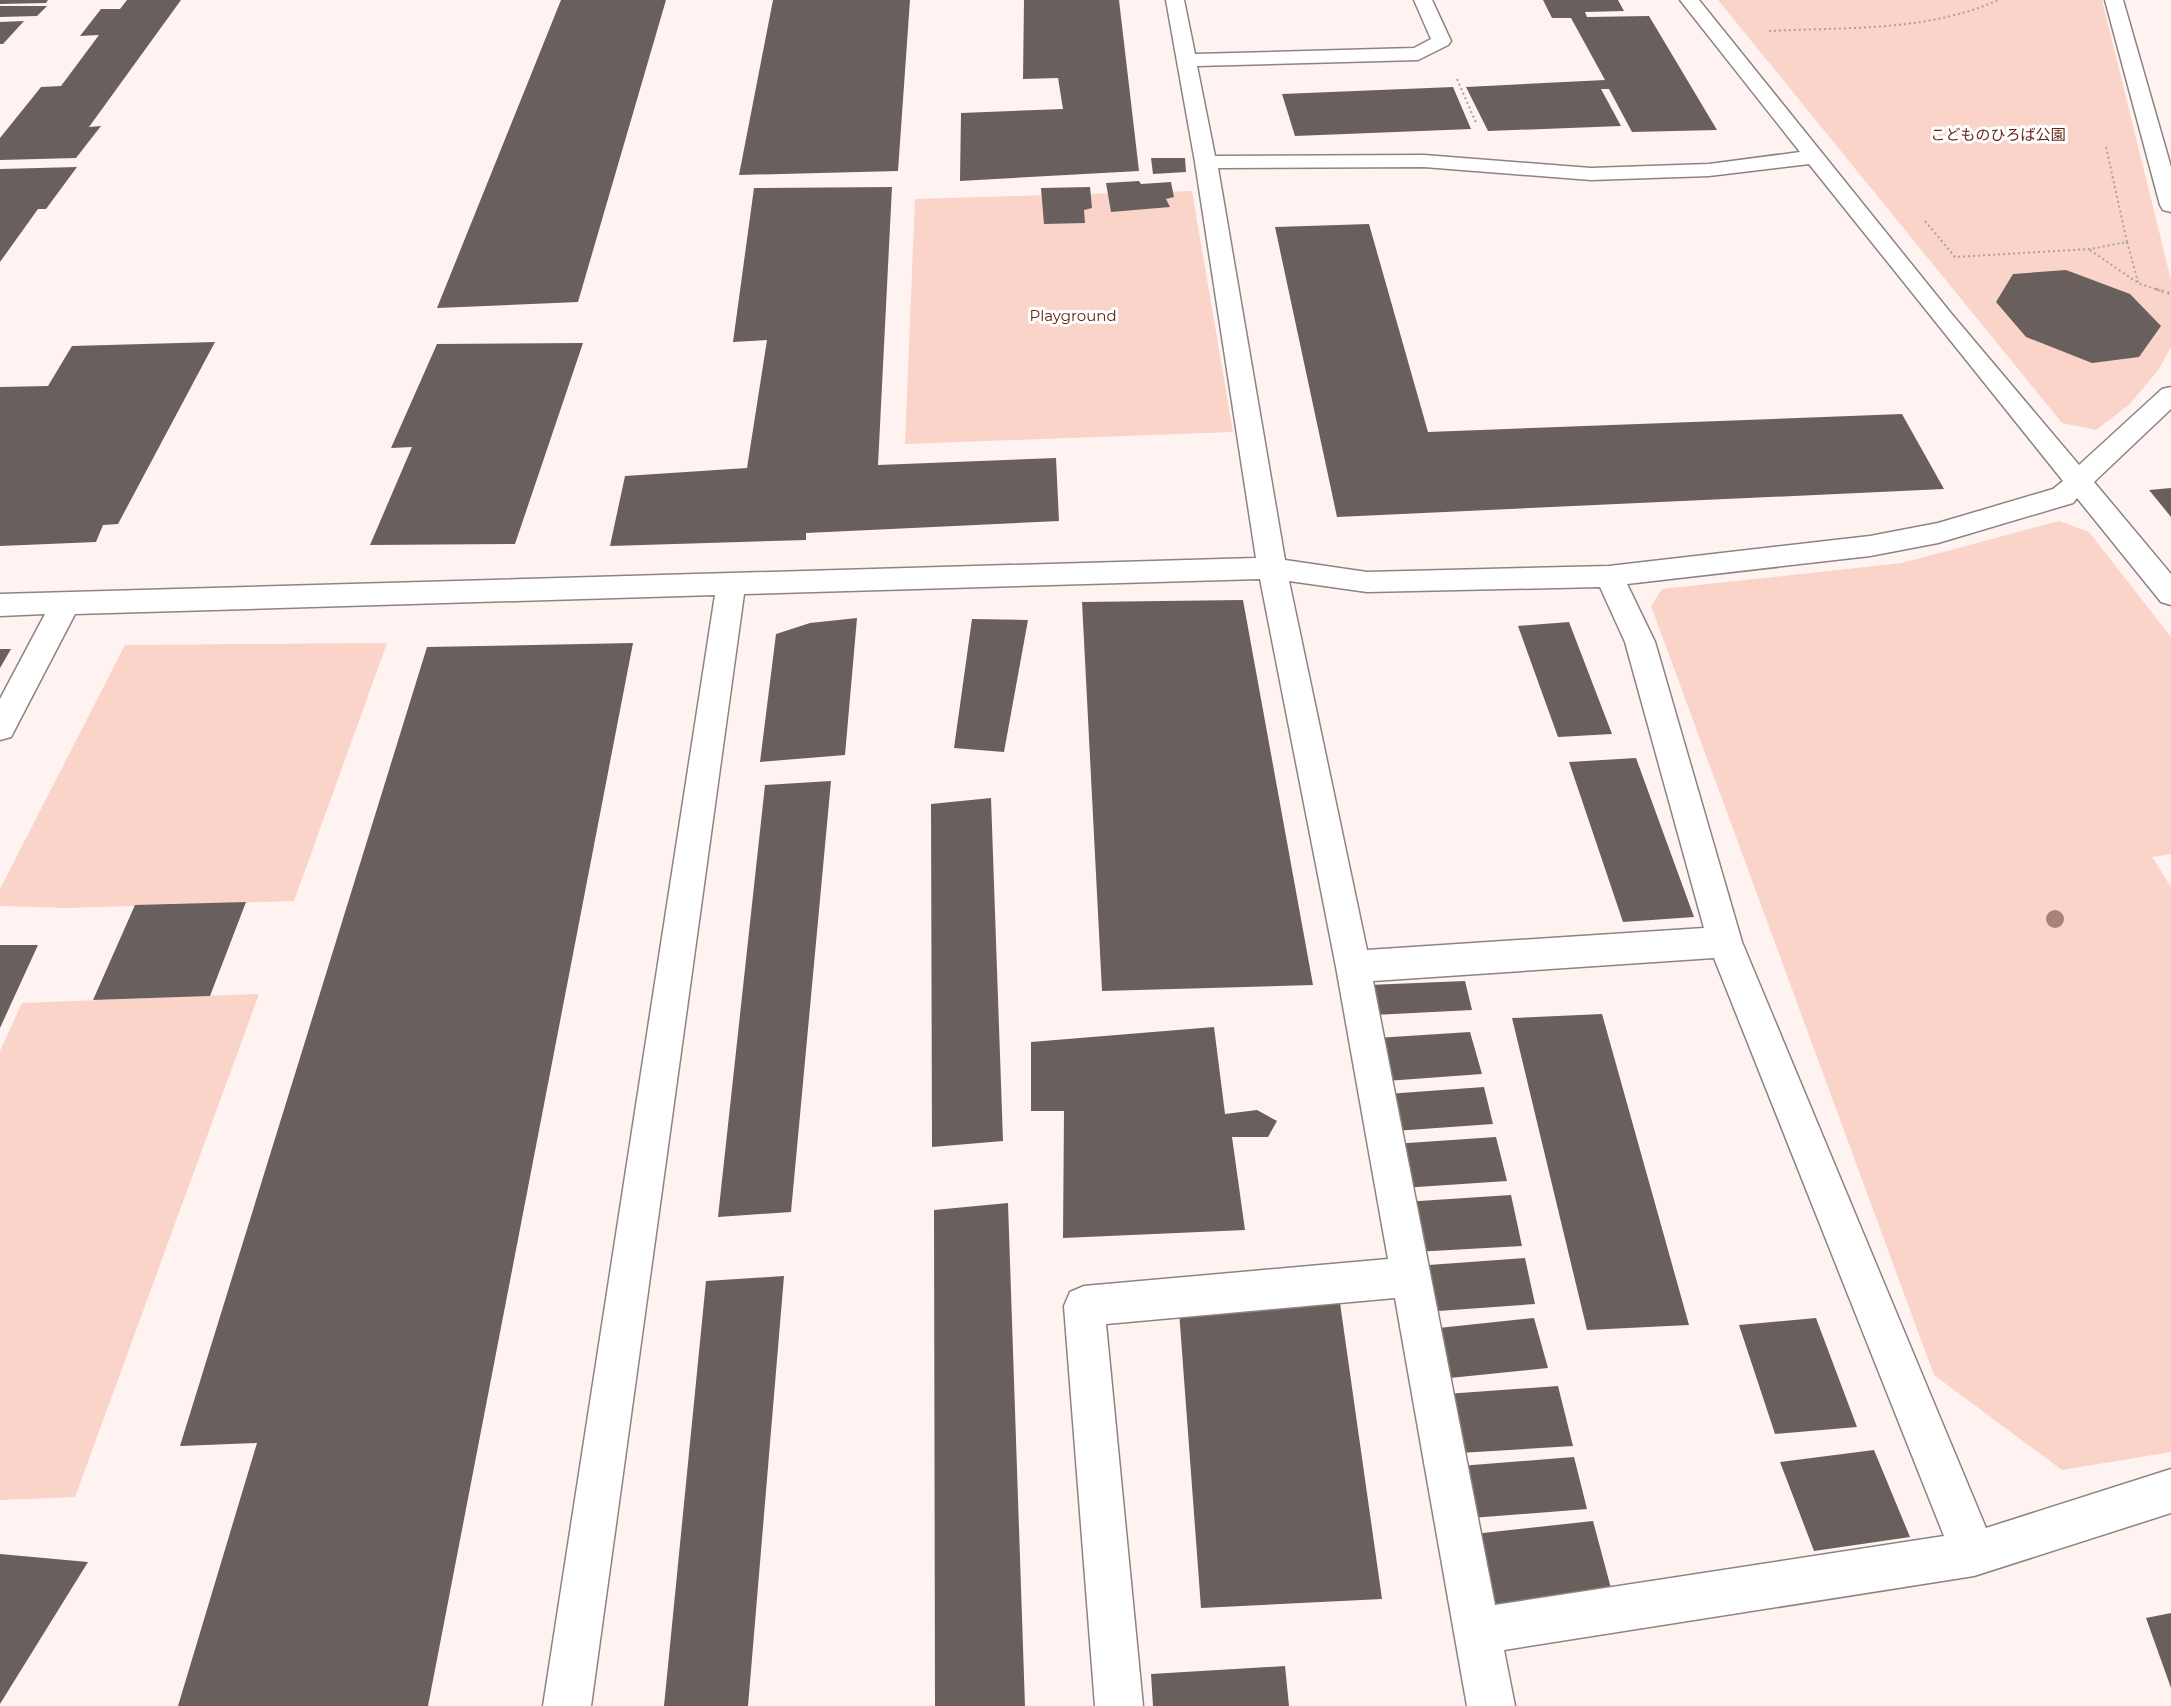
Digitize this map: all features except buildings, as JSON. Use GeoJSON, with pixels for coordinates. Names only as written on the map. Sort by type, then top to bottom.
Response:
{"type":"FeatureCollection","features":[{"type":"Feature","properties":{"kind":"street"},"geometry":{"type":"LineString","coordinates":[[1175,0],[1206,162],[1272,568],[1353,967],[1475,1631],[1491,1706]]}},
{"type":"Feature","properties":{"kind":"street"},"geometry":{"type":"LineString","coordinates":[[1188,60],[1418,54],[1441,41],[1423,0]]}},
{"type":"Feature","properties":{"kind":"street"},"geometry":{"type":"LineString","coordinates":[[1689,0],[2171,594]]}},
{"type":"Feature","properties":{"kind":"street"},"geometry":{"type":"LineString","coordinates":[[2114,0],[2171,205]]}},
{"type":"Feature","properties":{"kind":"street"},"geometry":{"type":"LineString","coordinates":[[1206,162],[1424,161],[1590,174],[1709,170],[1814,156]]}},
{"type":"Feature","properties":{"kind":"street"},"geometry":{"type":"LineString","coordinates":[[0,605],[1272,568],[1367,582],[1609,576],[1870,546],[1938,533],[2044,504],[2063,496],[2171,395]]}},
{"type":"Feature","properties":{"kind":"street"},"geometry":{"type":"LineString","coordinates":[[1609,576],[1640,642],[1725,942],[1974,1554]]}},
{"type":"Feature","properties":{"kind":"street"},"geometry":{"type":"LineString","coordinates":[[567,1706],[731,585]]}},
{"type":"Feature","properties":{"kind":"street"},"geometry":{"type":"LineString","coordinates":[[0,728],[66,603]]}},
{"type":"Feature","properties":{"kind":"street"},"geometry":{"type":"LineString","coordinates":[[1353,967],[1725,942]]}},
{"type":"Feature","properties":{"kind":"street"},"geometry":{"type":"LineString","coordinates":[[1119,1706],[1084,1306],[1409,1277]]}},
{"type":"Feature","properties":{"kind":"street"},"geometry":{"type":"LineString","coordinates":[[1475,1631],[1974,1554],[2171,1491]]}},
{"type":"Feature","properties":{"kind":"path"},"geometry":{"type":"LineString","coordinates":[[1772,40],[1765,31],[1935,20],[1966,13],[1998,0]]}},
{"type":"Feature","properties":{"kind":"path"},"geometry":{"type":"LineString","coordinates":[[1441,41],[1480,133]]}},
{"type":"Feature","properties":{"kind":"path"},"geometry":{"type":"LineString","coordinates":[[2104,138],[2138,284]]}},
{"type":"Feature","properties":{"kind":"path"},"geometry":{"type":"LineString","coordinates":[[1925,221],[1955,257],[2090,249],[2127,242]]}},
{"type":"Feature","properties":{"kind":"path"},"geometry":{"type":"LineString","coordinates":[[2090,249],[2138,284],[2171,294]]}},
{"type":"Feature","properties":{"kind":"green space","name":"こどものひろば公園"},"geometry":{"type":"Polygon","coordinates":[[[1718,0],[2102,0],[2171,280],[2171,347],[2159,369],[2130,404],[2096,430],[2062,423],[1718,0]]]}},
{"type":"Feature","properties":{"kind":"green space","name":"Playground"},"geometry":{"type":"Polygon","coordinates":[[[1192,191],[1233,432],[905,444],[915,199],[1192,191]]]}},
{"type":"Feature","properties":{"kind":"green space"},"geometry":{"type":"Polygon","coordinates":[[[2059,521],[2089,532],[2171,637],[2171,854],[2152,857],[2171,887],[2171,1452],[2062,1470],[1934,1375],[1651,606],[1662,589],[1902,563],[2059,521]]]}},
{"type":"Feature","properties":{"kind":"green space"},"geometry":{"type":"Polygon","coordinates":[[[387,643],[294,901],[67,908],[0,906],[0,889],[125,645],[387,643]]]}},
{"type":"Feature","properties":{"kind":"green space"},"geometry":{"type":"Polygon","coordinates":[[[259,994],[75,1497],[0,1500],[0,1051],[22,1003],[259,994]]]}}]}
